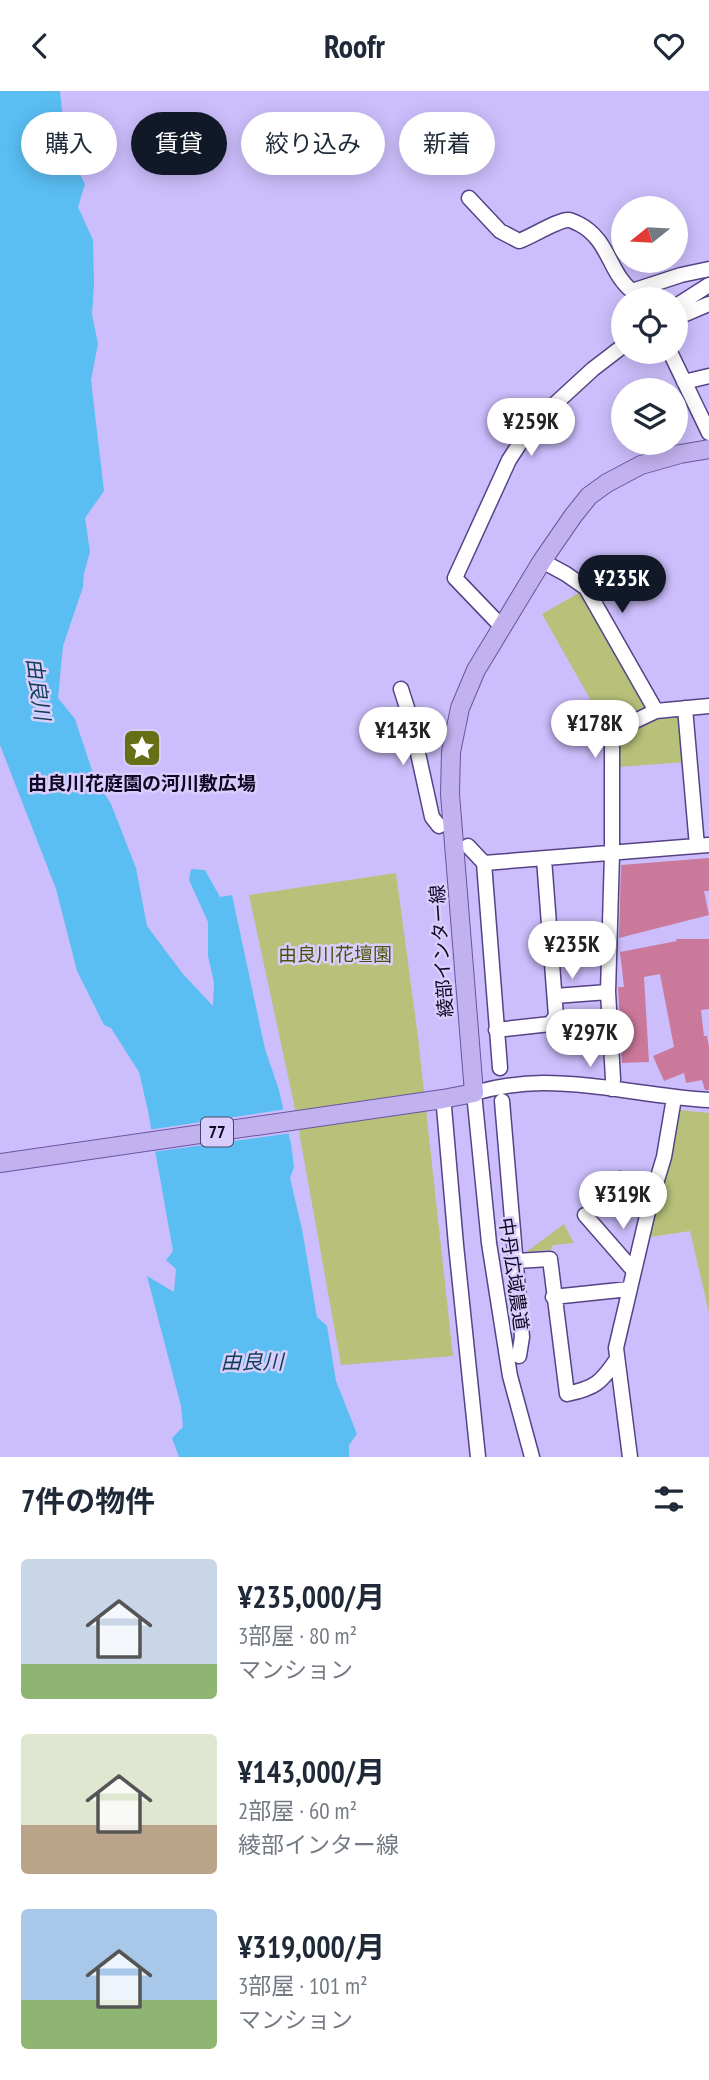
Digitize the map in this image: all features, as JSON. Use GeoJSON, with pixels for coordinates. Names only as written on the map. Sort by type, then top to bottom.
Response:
{"type":"FeatureCollection","features":[{"type":"Feature","properties":{"kind":"main road","name":"綾部インター線"},"geometry":{"type":"LineString","coordinates":[[474,1093],[450,794],[452,752],[460,708],[476,670],[542,561],[589,496],[607,482],[641,465],[709,449]]}},
{"type":"Feature","properties":{"kind":"main road","name":"77"},"geometry":{"type":"LineString","coordinates":[[0,1163],[439,1104],[474,1093]]}},
{"type":"Feature","properties":{"kind":"street"},"geometry":{"type":"LineString","coordinates":[[469,198],[500,231],[519,241],[570,219],[584,226],[602,243],[624,285],[632,291],[709,269]]}},
{"type":"Feature","properties":{"kind":"street"},"geometry":{"type":"LineString","coordinates":[[688,298],[709,285]]}},
{"type":"Feature","properties":{"kind":"street"},"geometry":{"type":"LineString","coordinates":[[688,314],[709,304]]}},
{"type":"Feature","properties":{"kind":"street"},"geometry":{"type":"LineString","coordinates":[[502,627],[455,578],[509,460],[524,437],[555,403],[611,355]]}},
{"type":"Feature","properties":{"kind":"street"},"geometry":{"type":"LineString","coordinates":[[688,381],[709,376]]}},
{"type":"Feature","properties":{"kind":"street"},"geometry":{"type":"LineString","coordinates":[[688,390],[709,433]]}},
{"type":"Feature","properties":{"kind":"street"},"geometry":{"type":"LineString","coordinates":[[542,561],[586,588],[656,711]]}},
{"type":"Feature","properties":{"kind":"street"},"geometry":{"type":"LineString","coordinates":[[401,689],[410,717],[432,817],[439,826]]}},
{"type":"Feature","properties":{"kind":"street"},"geometry":{"type":"LineString","coordinates":[[612,1089],[608,992],[612,738],[616,730],[656,711],[709,706]]}},
{"type":"Feature","properties":{"kind":"street"},"geometry":{"type":"LineString","coordinates":[[484,863],[703,845],[685,708]]}},
{"type":"Feature","properties":{"kind":"street"},"geometry":{"type":"LineString","coordinates":[[468,846],[484,863],[500,1068]]}},
{"type":"Feature","properties":{"kind":"street"},"geometry":{"type":"LineString","coordinates":[[496,1030],[550,1024],[556,1016],[544,859]]}},
{"type":"Feature","properties":{"kind":"street"},"geometry":{"type":"LineString","coordinates":[[555,996],[608,992]]}},
{"type":"Feature","properties":{"kind":"street"},"geometry":{"type":"LineString","coordinates":[[474,1093],[499,1087],[542,1083],[709,1100]]}},
{"type":"Feature","properties":{"kind":"street","name":"中丹広域農道"},"geometry":{"type":"LineString","coordinates":[[474,1093],[489,1243],[510,1376],[532,1457]]}},
{"type":"Feature","properties":{"kind":"street"},"geometry":{"type":"LineString","coordinates":[[630,1457],[616,1348],[649,1207],[664,1157],[674,1098]]}},
{"type":"Feature","properties":{"kind":"street"},"geometry":{"type":"LineString","coordinates":[[502,1101],[522,1337],[519,1356]]}},
{"type":"Feature","properties":{"kind":"street"},"geometry":{"type":"LineString","coordinates":[[439,1104],[478,1457]]}},
{"type":"Feature","properties":{"kind":"street"},"geometry":{"type":"LineString","coordinates":[[620,1179],[649,1207]]}},
{"type":"Feature","properties":{"kind":"street"},"geometry":{"type":"LineString","coordinates":[[585,1215],[634,1271]]}},
{"type":"Feature","properties":{"kind":"street"},"geometry":{"type":"LineString","coordinates":[[516,1261],[550,1259],[567,1394],[588,1389],[602,1381],[617,1359]]}},
{"type":"Feature","properties":{"kind":"street"},"geometry":{"type":"LineString","coordinates":[[553,1297],[629,1289]]}},
{"type":"Feature","properties":{"kind":"green space"},"geometry":{"type":"Polygon","coordinates":[[[584,590],[647,700],[645,709],[607,729],[542,614],[584,590]]]}},
{"type":"Feature","properties":{"kind":"green space"},"geometry":{"type":"Polygon","coordinates":[[[677,714],[681,718],[685,762],[619,767],[619,736],[656,716],[677,714]]]}},
{"type":"Feature","properties":{"kind":"green space","name":"由良川花壇園"},"geometry":{"type":"Polygon","coordinates":[[[396,873],[418,1037],[453,1356],[341,1365],[294,1104],[249,895],[396,873]]]}},
{"type":"Feature","properties":{"kind":"green space"},"geometry":{"type":"Polygon","coordinates":[[[680,1110],[709,1113],[709,1313],[690,1231],[644,1238],[680,1110]]]}},
{"type":"Feature","properties":{"kind":"green space"},"geometry":{"type":"Polygon","coordinates":[[[564,1224],[574,1243],[553,1245],[551,1250],[526,1252],[564,1224]]]}},
{"type":"Feature","properties":{"kind":"water","name":"由良川"},"geometry":{"type":"Polygon","coordinates":[[[0,91],[60,91],[62,112],[21,112],[21,175],[80,175],[85,184],[78,207],[93,240],[92,314],[98,344],[91,380],[104,491],[85,518],[90,552],[83,587],[63,646],[58,698],[75,719],[95,779],[111,804],[136,868],[147,926],[183,974],[213,1006],[214,983],[208,956],[208,922],[189,880],[191,869],[205,870],[220,897],[232,895],[265,1049],[279,1090],[291,1144],[294,1167],[290,1178],[317,1317],[327,1326],[336,1381],[357,1434],[349,1445],[349,1457],[179,1457],[172,1438],[183,1427],[181,1406],[147,1276],[174,1292],[176,1269],[166,1260],[173,1251],[139,1072],[111,1028],[104,1025],[77,971],[56,889],[0,745],[0,91]]]}},
{"type":"Feature","properties":{"kind":"pier"},"geometry":{"type":"Polygon","coordinates":[[[287,1109],[292,1133],[152,1152],[148,1130],[287,1109]]]}},
{"type":"Feature","properties":{"kind":"building"},"geometry":{"type":"Polygon","coordinates":[[[709,858],[709,891],[704,891],[709,915],[619,938],[621,865],[709,858]]]}},
{"type":"Feature","properties":{"kind":"building"},"geometry":{"type":"Polygon","coordinates":[[[676,939],[709,939],[709,1009],[701,1010],[704,1036],[707,1036],[709,1047],[709,1090],[705,1090],[702,1080],[686,1083],[684,1073],[664,1081],[653,1056],[674,1047],[660,974],[644,977],[649,1062],[622,1063],[618,987],[624,987],[620,952],[677,941],[676,939]]]}},
{"type":"Feature","properties":{"kind":"place","name":"由良川花庭園の河川敷広場"},"geometry":{"type":"Point","coordinates":[142,748]}}]}
